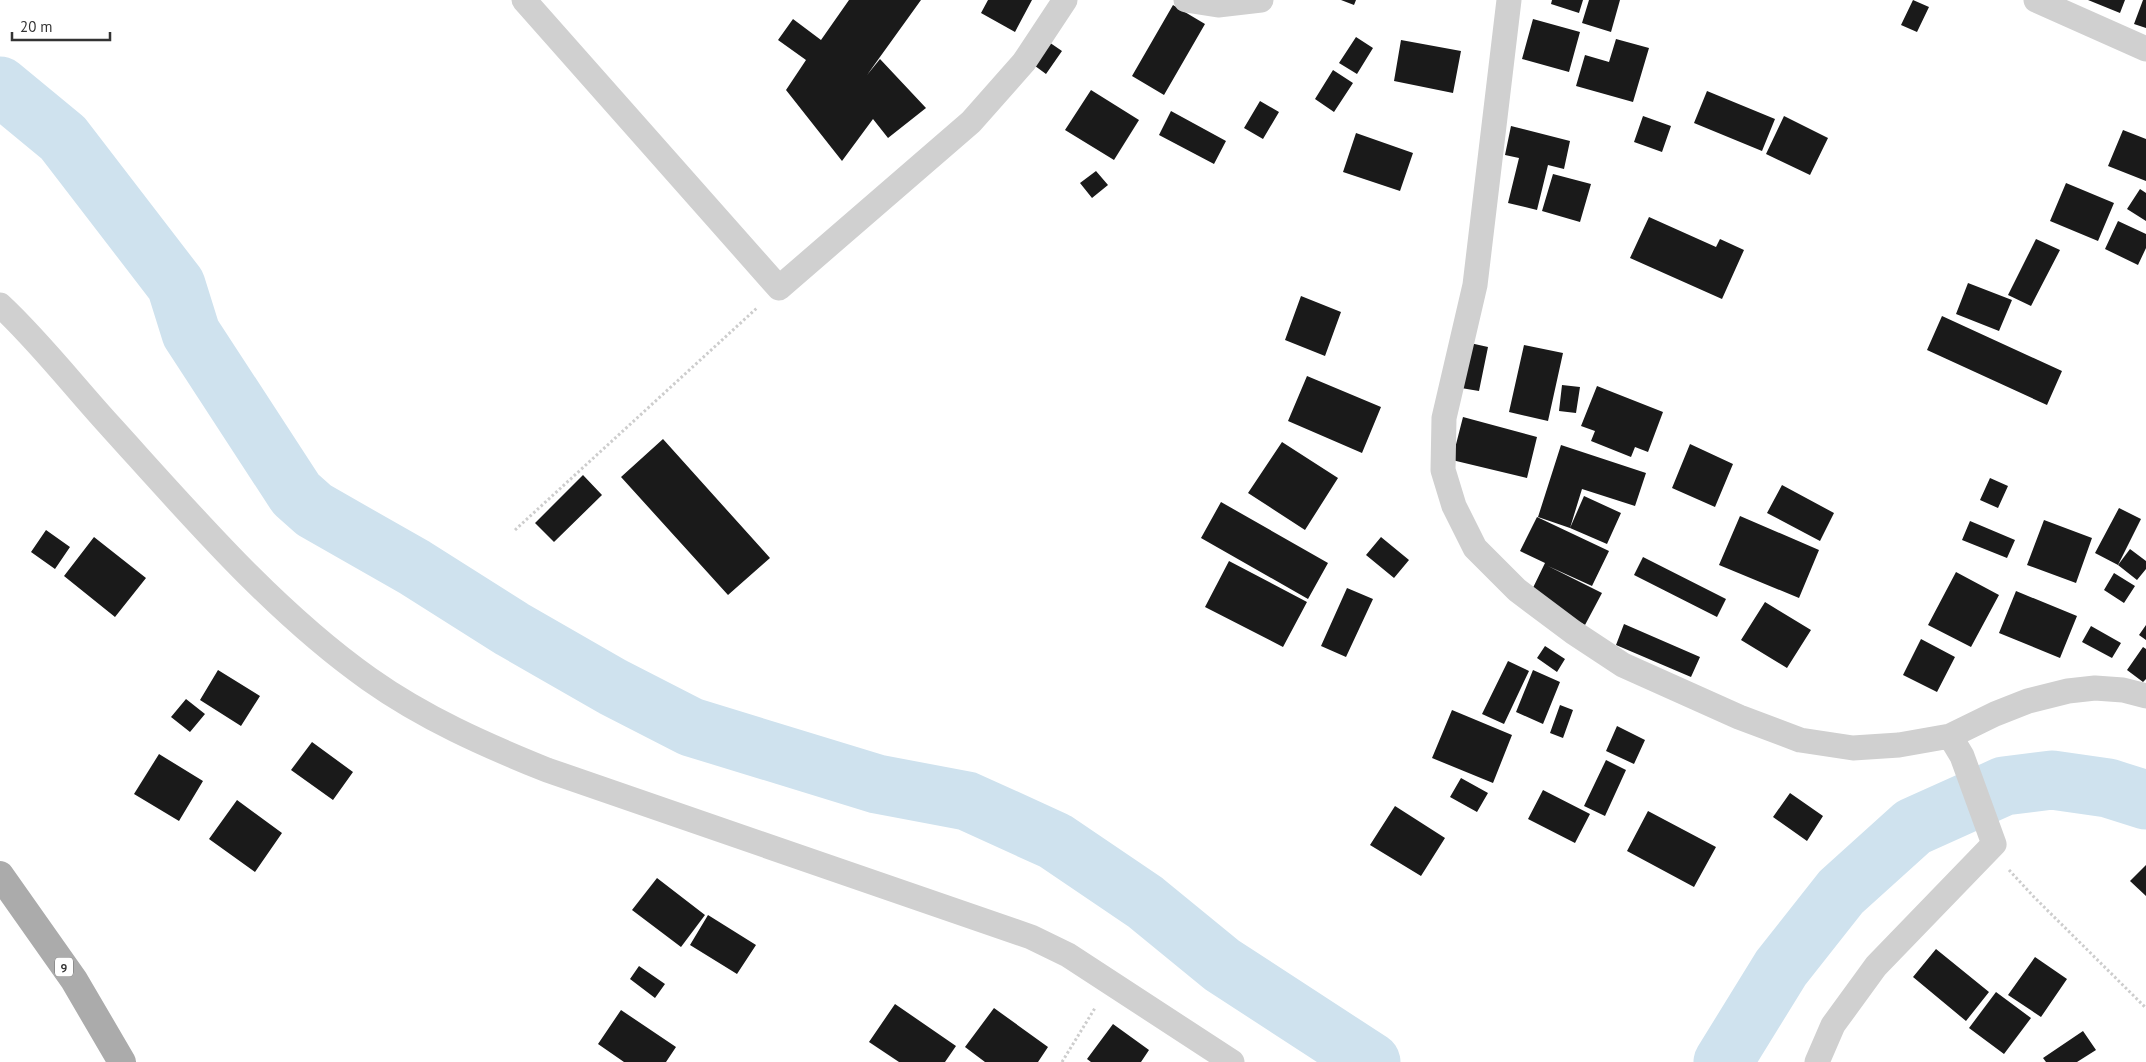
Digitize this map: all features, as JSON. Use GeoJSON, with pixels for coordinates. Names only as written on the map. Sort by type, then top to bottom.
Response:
{"type":"FeatureCollection","features":[{"type":"Feature","properties":{"kind":"main road","name":"9"},"geometry":{"type":"LineString","coordinates":[[0,875],[74,980],[122,1062]]}},
{"type":"Feature","properties":{"kind":"street"},"geometry":{"type":"LineString","coordinates":[[524,0],[779,288],[971,122],[1024,62],[1065,0]]}},
{"type":"Feature","properties":{"kind":"street"},"geometry":{"type":"LineString","coordinates":[[1186,0],[1218,5],[1261,0]]}},
{"type":"Feature","properties":{"kind":"street"},"geometry":{"type":"LineString","coordinates":[[1509,0],[1475,285],[1444,418],[1443,470],[1454,506],[1476,548],[1517,590],[1573,632],[1623,665],[1739,717],[1800,740],[1853,748],[1899,745],[1956,746],[2028,701],[2068,691],[2096,688],[2123,690],[2146,696]]}},
{"type":"Feature","properties":{"kind":"street"},"geometry":{"type":"LineString","coordinates":[[2036,0],[2146,49]]}},
{"type":"Feature","properties":{"kind":"street"},"geometry":{"type":"LineString","coordinates":[[0,305],[176,498],[304,629],[370,680],[433,719],[489,747],[547,770],[1031,937],[1068,955],[1232,1062]]}},
{"type":"Feature","properties":{"kind":"street"},"geometry":{"type":"LineString","coordinates":[[1817,1062],[1833,1025],[1876,966],[1994,844],[1956,746]]}},
{"type":"Feature","properties":{"kind":"path"},"geometry":{"type":"LineString","coordinates":[[515,530],[779,288]]}},
{"type":"Feature","properties":{"kind":"path"},"geometry":{"type":"LineString","coordinates":[[1994,844],[2010,872],[2034,898],[2146,1008]]}},
{"type":"Feature","properties":{"kind":"path"},"geometry":{"type":"LineString","coordinates":[[1062,1062],[1110,982]]}},
{"type":"Feature","properties":{"kind":"building"},"geometry":{"type":"Polygon","coordinates":[[[849,0],[921,0],[867,75],[880,59],[926,108],[888,138],[873,119],[842,161],[786,90],[806,60],[778,40],[793,19],[821,40],[849,0]]]}},
{"type":"Feature","properties":{"kind":"building"},"geometry":{"type":"Polygon","coordinates":[[[988,0],[1032,0],[1015,32],[981,13],[988,0]]]}},
{"type":"Feature","properties":{"kind":"building"},"geometry":{"type":"Polygon","coordinates":[[[1341,0],[1356,0],[1354,5],[1341,0]]]}},
{"type":"Feature","properties":{"kind":"building"},"geometry":{"type":"Polygon","coordinates":[[[1552,0],[1583,0],[1579,13],[1551,4],[1552,0]]]}},
{"type":"Feature","properties":{"kind":"building"},"geometry":{"type":"Polygon","coordinates":[[[1589,0],[1620,0],[1611,32],[1582,23],[1589,0]]]}},
{"type":"Feature","properties":{"kind":"building"},"geometry":{"type":"Polygon","coordinates":[[[1913,0],[1929,7],[1917,32],[1901,25],[1913,0]]]}},
{"type":"Feature","properties":{"kind":"building"},"geometry":{"type":"Polygon","coordinates":[[[2088,0],[2125,0],[2120,13],[2088,0]]]}},
{"type":"Feature","properties":{"kind":"building"},"geometry":{"type":"Polygon","coordinates":[[[2143,0],[2146,0],[2146,28],[2134,24],[2143,0]]]}},
{"type":"Feature","properties":{"kind":"building"},"geometry":{"type":"Polygon","coordinates":[[[1173,5],[1205,24],[1164,95],[1132,76],[1173,5]]]}},
{"type":"Feature","properties":{"kind":"building"},"geometry":{"type":"Polygon","coordinates":[[[1533,19],[1580,32],[1569,72],[1522,59],[1533,19]]]}},
{"type":"Feature","properties":{"kind":"building"},"geometry":{"type":"Polygon","coordinates":[[[1356,37],[1373,48],[1357,74],[1339,63],[1356,37]]]}},
{"type":"Feature","properties":{"kind":"building"},"geometry":{"type":"Polygon","coordinates":[[[1043,38],[1062,51],[1046,74],[1027,60],[1043,38]]]}},
{"type":"Feature","properties":{"kind":"building"},"geometry":{"type":"Polygon","coordinates":[[[1616,39],[1649,48],[1633,102],[1576,86],[1585,55],[1609,62],[1616,39]]]}},
{"type":"Feature","properties":{"kind":"building"},"geometry":{"type":"Polygon","coordinates":[[[1401,40],[1461,51],[1453,93],[1394,81],[1401,40]]]}},
{"type":"Feature","properties":{"kind":"building"},"geometry":{"type":"Polygon","coordinates":[[[1333,70],[1353,83],[1334,112],[1315,99],[1333,70]]]}},
{"type":"Feature","properties":{"kind":"building"},"geometry":{"type":"Polygon","coordinates":[[[1091,90],[1139,120],[1114,160],[1065,130],[1091,90]]]}},
{"type":"Feature","properties":{"kind":"building"},"geometry":{"type":"Polygon","coordinates":[[[1707,91],[1775,119],[1762,151],[1694,123],[1707,91]]]}},
{"type":"Feature","properties":{"kind":"building"},"geometry":{"type":"Polygon","coordinates":[[[1260,101],[1279,112],[1263,139],[1244,128],[1260,101]]]}},
{"type":"Feature","properties":{"kind":"building"},"geometry":{"type":"Polygon","coordinates":[[[1171,111],[1226,141],[1214,164],[1159,135],[1171,111]]]}},
{"type":"Feature","properties":{"kind":"building"},"geometry":{"type":"Polygon","coordinates":[[[1643,116],[1671,126],[1662,152],[1634,142],[1643,116]]]}},
{"type":"Feature","properties":{"kind":"building"},"geometry":{"type":"Polygon","coordinates":[[[1784,116],[1828,138],[1810,175],[1766,154],[1784,116]]]}},
{"type":"Feature","properties":{"kind":"building"},"geometry":{"type":"Polygon","coordinates":[[[1511,126],[1570,141],[1564,169],[1548,165],[1537,210],[1508,203],[1519,158],[1505,155],[1511,126]]]}},
{"type":"Feature","properties":{"kind":"building"},"geometry":{"type":"Polygon","coordinates":[[[2123,130],[2146,139],[2146,181],[2108,166],[2123,130]]]}},
{"type":"Feature","properties":{"kind":"building"},"geometry":{"type":"Polygon","coordinates":[[[1356,133],[1413,153],[1400,191],[1343,172],[1356,133]]]}},
{"type":"Feature","properties":{"kind":"building"},"geometry":{"type":"Polygon","coordinates":[[[1096,171],[1108,185],[1092,198],[1080,183],[1096,171]]]}},
{"type":"Feature","properties":{"kind":"building"},"geometry":{"type":"Polygon","coordinates":[[[1553,174],[1591,184],[1580,222],[1542,211],[1553,174]]]}},
{"type":"Feature","properties":{"kind":"building"},"geometry":{"type":"Polygon","coordinates":[[[2066,183],[2114,203],[2098,241],[2050,221],[2066,183]]]}},
{"type":"Feature","properties":{"kind":"building"},"geometry":{"type":"Polygon","coordinates":[[[2140,189],[2146,193],[2146,221],[2127,209],[2140,189]]]}},
{"type":"Feature","properties":{"kind":"building"},"geometry":{"type":"Polygon","coordinates":[[[1649,217],[1716,247],[1720,239],[1744,250],[1722,299],[1630,258],[1649,217]]]}},
{"type":"Feature","properties":{"kind":"building"},"geometry":{"type":"Polygon","coordinates":[[[2118,221],[2146,234],[2146,248],[2138,265],[2105,249],[2118,221]]]}},
{"type":"Feature","properties":{"kind":"building"},"geometry":{"type":"Polygon","coordinates":[[[2036,239],[2060,250],[2031,306],[2008,295],[2036,239]]]}},
{"type":"Feature","properties":{"kind":"building"},"geometry":{"type":"Polygon","coordinates":[[[1968,283],[2012,300],[1999,331],[1956,314],[1968,283]]]}},
{"type":"Feature","properties":{"kind":"building"},"geometry":{"type":"Polygon","coordinates":[[[1301,296],[1341,312],[1325,356],[1285,340],[1301,296]]]}},
{"type":"Feature","properties":{"kind":"building"},"geometry":{"type":"Polygon","coordinates":[[[1942,316],[2062,371],[2047,405],[1927,350],[1942,316]]]}},
{"type":"Feature","properties":{"kind":"building"},"geometry":{"type":"Polygon","coordinates":[[[1470,343],[1488,347],[1479,391],[1461,388],[1470,343]]]}},
{"type":"Feature","properties":{"kind":"building"},"geometry":{"type":"Polygon","coordinates":[[[1524,345],[1563,353],[1548,421],[1509,412],[1524,345]]]}},
{"type":"Feature","properties":{"kind":"building"},"geometry":{"type":"Polygon","coordinates":[[[1307,376],[1381,407],[1362,453],[1288,421],[1307,376]]]}},
{"type":"Feature","properties":{"kind":"building"},"geometry":{"type":"Polygon","coordinates":[[[1562,385],[1580,387],[1576,413],[1559,411],[1562,385]]]}},
{"type":"Feature","properties":{"kind":"building"},"geometry":{"type":"Polygon","coordinates":[[[1597,386],[1663,412],[1648,452],[1635,447],[1631,457],[1591,441],[1595,431],[1581,426],[1597,386]]]}},
{"type":"Feature","properties":{"kind":"building"},"geometry":{"type":"Polygon","coordinates":[[[1463,417],[1537,437],[1527,478],[1452,460],[1463,417]]]}},
{"type":"Feature","properties":{"kind":"building"},"geometry":{"type":"Polygon","coordinates":[[[663,439],[770,558],[728,595],[621,477],[663,439]]]}},
{"type":"Feature","properties":{"kind":"building"},"geometry":{"type":"Polygon","coordinates":[[[1282,442],[1338,478],[1305,530],[1248,493],[1282,442]]]}},
{"type":"Feature","properties":{"kind":"building"},"geometry":{"type":"Polygon","coordinates":[[[1690,444],[1733,464],[1715,507],[1672,488],[1690,444]]]}},
{"type":"Feature","properties":{"kind":"building"},"geometry":{"type":"Polygon","coordinates":[[[1561,445],[1646,473],[1635,506],[1582,489],[1570,528],[1538,517],[1561,445]]]}},
{"type":"Feature","properties":{"kind":"building"},"geometry":{"type":"Polygon","coordinates":[[[583,475],[602,495],[554,542],[535,523],[583,475]]]}},
{"type":"Feature","properties":{"kind":"building"},"geometry":{"type":"Polygon","coordinates":[[[1990,478],[2008,486],[1998,508],[1980,500],[1990,478]]]}},
{"type":"Feature","properties":{"kind":"building"},"geometry":{"type":"Polygon","coordinates":[[[1782,485],[1834,513],[1820,541],[1767,513],[1782,485]]]}},
{"type":"Feature","properties":{"kind":"building"},"geometry":{"type":"Polygon","coordinates":[[[1584,496],[1621,513],[1607,544],[1570,528],[1584,496]]]}},
{"type":"Feature","properties":{"kind":"building"},"geometry":{"type":"Polygon","coordinates":[[[1221,502],[1328,563],[1308,599],[1201,538],[1221,502]]]}},
{"type":"Feature","properties":{"kind":"building"},"geometry":{"type":"Polygon","coordinates":[[[2119,508],[2141,519],[2118,565],[2095,553],[2119,508]]]}},
{"type":"Feature","properties":{"kind":"building"},"geometry":{"type":"Polygon","coordinates":[[[1740,516],[1819,550],[1799,598],[1719,565],[1740,516]]]}},
{"type":"Feature","properties":{"kind":"building"},"geometry":{"type":"Polygon","coordinates":[[[1537,517],[1609,551],[1592,586],[1548,566],[1602,593],[1585,625],[1529,596],[1545,563],[1520,551],[1537,517]]]}},
{"type":"Feature","properties":{"kind":"building"},"geometry":{"type":"Polygon","coordinates":[[[2044,520],[2092,538],[2076,583],[2027,565],[2044,520]]]}},
{"type":"Feature","properties":{"kind":"building"},"geometry":{"type":"Polygon","coordinates":[[[1970,521],[2015,540],[2007,558],[1962,540],[1970,521]]]}},
{"type":"Feature","properties":{"kind":"building"},"geometry":{"type":"Polygon","coordinates":[[[46,530],[70,547],[55,569],[31,552],[46,530]]]}},
{"type":"Feature","properties":{"kind":"building"},"geometry":{"type":"Polygon","coordinates":[[[94,537],[146,578],[115,617],[64,576],[94,537]]]}},
{"type":"Feature","properties":{"kind":"building"},"geometry":{"type":"Polygon","coordinates":[[[1381,537],[1409,560],[1394,578],[1366,555],[1381,537]]]}},
{"type":"Feature","properties":{"kind":"building"},"geometry":{"type":"Polygon","coordinates":[[[2130,549],[2146,561],[2146,569],[2137,580],[2118,565],[2130,549]]]}},
{"type":"Feature","properties":{"kind":"building"},"geometry":{"type":"Polygon","coordinates":[[[1643,557],[1726,599],[1717,617],[1634,575],[1643,557]]]}},
{"type":"Feature","properties":{"kind":"building"},"geometry":{"type":"Polygon","coordinates":[[[1229,561],[1307,602],[1283,647],[1205,607],[1229,561]]]}},
{"type":"Feature","properties":{"kind":"building"},"geometry":{"type":"Polygon","coordinates":[[[1956,572],[1999,595],[1971,647],[1928,625],[1956,572]]]}},
{"type":"Feature","properties":{"kind":"building"},"geometry":{"type":"Polygon","coordinates":[[[2114,573],[2135,586],[2124,603],[2104,590],[2114,573]]]}},
{"type":"Feature","properties":{"kind":"building"},"geometry":{"type":"Polygon","coordinates":[[[1347,588],[1373,599],[1346,657],[1321,646],[1347,588]]]}},
{"type":"Feature","properties":{"kind":"building"},"geometry":{"type":"Polygon","coordinates":[[[2016,591],[2077,616],[2060,658],[1999,633],[2016,591]]]}},
{"type":"Feature","properties":{"kind":"building"},"geometry":{"type":"Polygon","coordinates":[[[1765,602],[1811,630],[1787,668],[1741,640],[1765,602]]]}},
{"type":"Feature","properties":{"kind":"building"},"geometry":{"type":"Polygon","coordinates":[[[1624,624],[1700,657],[1691,677],[1616,645],[1624,624]]]}},
{"type":"Feature","properties":{"kind":"building"},"geometry":{"type":"Polygon","coordinates":[[[2146,625],[2146,640],[2139,635],[2146,625]]]}},
{"type":"Feature","properties":{"kind":"building"},"geometry":{"type":"Polygon","coordinates":[[[2091,626],[2121,643],[2112,658],[2082,642],[2091,626]]]}},
{"type":"Feature","properties":{"kind":"building"},"geometry":{"type":"Polygon","coordinates":[[[1921,639],[1955,657],[1937,692],[1903,675],[1921,639]]]}},
{"type":"Feature","properties":{"kind":"building"},"geometry":{"type":"Polygon","coordinates":[[[1545,646],[1565,659],[1557,672],[1537,658],[1545,646]]]}},
{"type":"Feature","properties":{"kind":"building"},"geometry":{"type":"Polygon","coordinates":[[[2143,647],[2146,649],[2146,679],[2143,682],[2127,670],[2143,647]]]}},
{"type":"Feature","properties":{"kind":"building"},"geometry":{"type":"Polygon","coordinates":[[[1508,661],[1529,671],[1504,724],[1482,714],[1508,661]]]}},
{"type":"Feature","properties":{"kind":"building"},"geometry":{"type":"Polygon","coordinates":[[[218,670],[260,696],[241,726],[200,700],[218,670]]]}},
{"type":"Feature","properties":{"kind":"building"},"geometry":{"type":"Polygon","coordinates":[[[1533,670],[1560,682],[1543,724],[1516,712],[1533,670]]]}},
{"type":"Feature","properties":{"kind":"building"},"geometry":{"type":"Polygon","coordinates":[[[186,699],[205,714],[190,732],[171,717],[186,699]]]}},
{"type":"Feature","properties":{"kind":"building"},"geometry":{"type":"Polygon","coordinates":[[[1560,705],[1573,710],[1563,738],[1550,733],[1560,705]]]}},
{"type":"Feature","properties":{"kind":"building"},"geometry":{"type":"Polygon","coordinates":[[[1452,710],[1512,735],[1493,783],[1432,758],[1452,710]]]}},
{"type":"Feature","properties":{"kind":"building"},"geometry":{"type":"Polygon","coordinates":[[[1617,726],[1645,740],[1634,764],[1606,751],[1617,726]]]}},
{"type":"Feature","properties":{"kind":"building"},"geometry":{"type":"Polygon","coordinates":[[[312,742],[353,772],[333,800],[291,770],[312,742]]]}},
{"type":"Feature","properties":{"kind":"building"},"geometry":{"type":"Polygon","coordinates":[[[159,754],[203,781],[179,821],[134,794],[159,754]]]}},
{"type":"Feature","properties":{"kind":"building"},"geometry":{"type":"Polygon","coordinates":[[[1606,760],[1626,770],[1605,816],[1584,806],[1606,760]]]}},
{"type":"Feature","properties":{"kind":"building"},"geometry":{"type":"Polygon","coordinates":[[[1461,778],[1488,793],[1477,812],[1450,797],[1461,778]]]}},
{"type":"Feature","properties":{"kind":"building"},"geometry":{"type":"Polygon","coordinates":[[[1543,790],[1590,814],[1575,843],[1528,819],[1543,790]]]}},
{"type":"Feature","properties":{"kind":"building"},"geometry":{"type":"Polygon","coordinates":[[[1790,793],[1823,816],[1807,841],[1773,817],[1790,793]]]}},
{"type":"Feature","properties":{"kind":"building"},"geometry":{"type":"Polygon","coordinates":[[[237,800],[282,833],[255,872],[209,839],[237,800]]]}},
{"type":"Feature","properties":{"kind":"building"},"geometry":{"type":"Polygon","coordinates":[[[1395,806],[1445,838],[1421,876],[1370,845],[1395,806]]]}},
{"type":"Feature","properties":{"kind":"building"},"geometry":{"type":"Polygon","coordinates":[[[1648,811],[1716,847],[1694,887],[1627,851],[1648,811]]]}},
{"type":"Feature","properties":{"kind":"building"},"geometry":{"type":"Polygon","coordinates":[[[2146,865],[2146,896],[2130,881],[2146,865]]]}},
{"type":"Feature","properties":{"kind":"building"},"geometry":{"type":"Polygon","coordinates":[[[657,878],[705,915],[681,947],[632,910],[657,878]]]}},
{"type":"Feature","properties":{"kind":"building"},"geometry":{"type":"Polygon","coordinates":[[[708,915],[756,945],[737,974],[690,945],[708,915]]]}},
{"type":"Feature","properties":{"kind":"building"},"geometry":{"type":"Polygon","coordinates":[[[1936,949],[1989,992],[1966,1021],[1913,977],[1936,949]]]}},
{"type":"Feature","properties":{"kind":"building"},"geometry":{"type":"Polygon","coordinates":[[[2035,957],[2067,979],[2041,1017],[2008,995],[2035,957]]]}},
{"type":"Feature","properties":{"kind":"building"},"geometry":{"type":"Polygon","coordinates":[[[639,966],[665,984],[655,998],[630,979],[639,966]]]}},
{"type":"Feature","properties":{"kind":"building"},"geometry":{"type":"Polygon","coordinates":[[[1996,992],[2031,1018],[2004,1054],[1969,1028],[1996,992]]]}},
{"type":"Feature","properties":{"kind":"building"},"geometry":{"type":"Polygon","coordinates":[[[895,1004],[956,1046],[945,1062],[899,1062],[869,1042],[895,1004]]]}},
{"type":"Feature","properties":{"kind":"building"},"geometry":{"type":"Polygon","coordinates":[[[994,1008],[1048,1047],[1038,1062],[985,1062],[965,1047],[994,1008]]]}},
{"type":"Feature","properties":{"kind":"building"},"geometry":{"type":"Polygon","coordinates":[[[621,1010],[676,1047],[666,1062],[624,1062],[598,1044],[621,1010]]]}},
{"type":"Feature","properties":{"kind":"building"},"geometry":{"type":"Polygon","coordinates":[[[1113,1024],[1149,1050],[1141,1062],[1091,1062],[1087,1059],[1113,1024]]]}},
{"type":"Feature","properties":{"kind":"building"},"geometry":{"type":"Polygon","coordinates":[[[2083,1031],[2096,1050],[2077,1062],[2046,1062],[2043,1058],[2083,1031]]]}},
{"type":"Feature","properties":{"kind":"waterway"},"geometry":{"type":"LineString","coordinates":[[0,86],[63,138],[176,285],[191,333],[296,494],[314,510],[414,567],[512,629],[613,687],[691,727],[877,784],[967,801],[1055,841],[1145,902],[1222,965],[1371,1062]]}},
{"type":"Feature","properties":{"kind":"waterway"},"geometry":{"type":"LineString","coordinates":[[1723,1062],[1781,968],[1841,892],[1913,827],[2004,786],[2052,780],[2108,788],[2146,800]]}}]}
